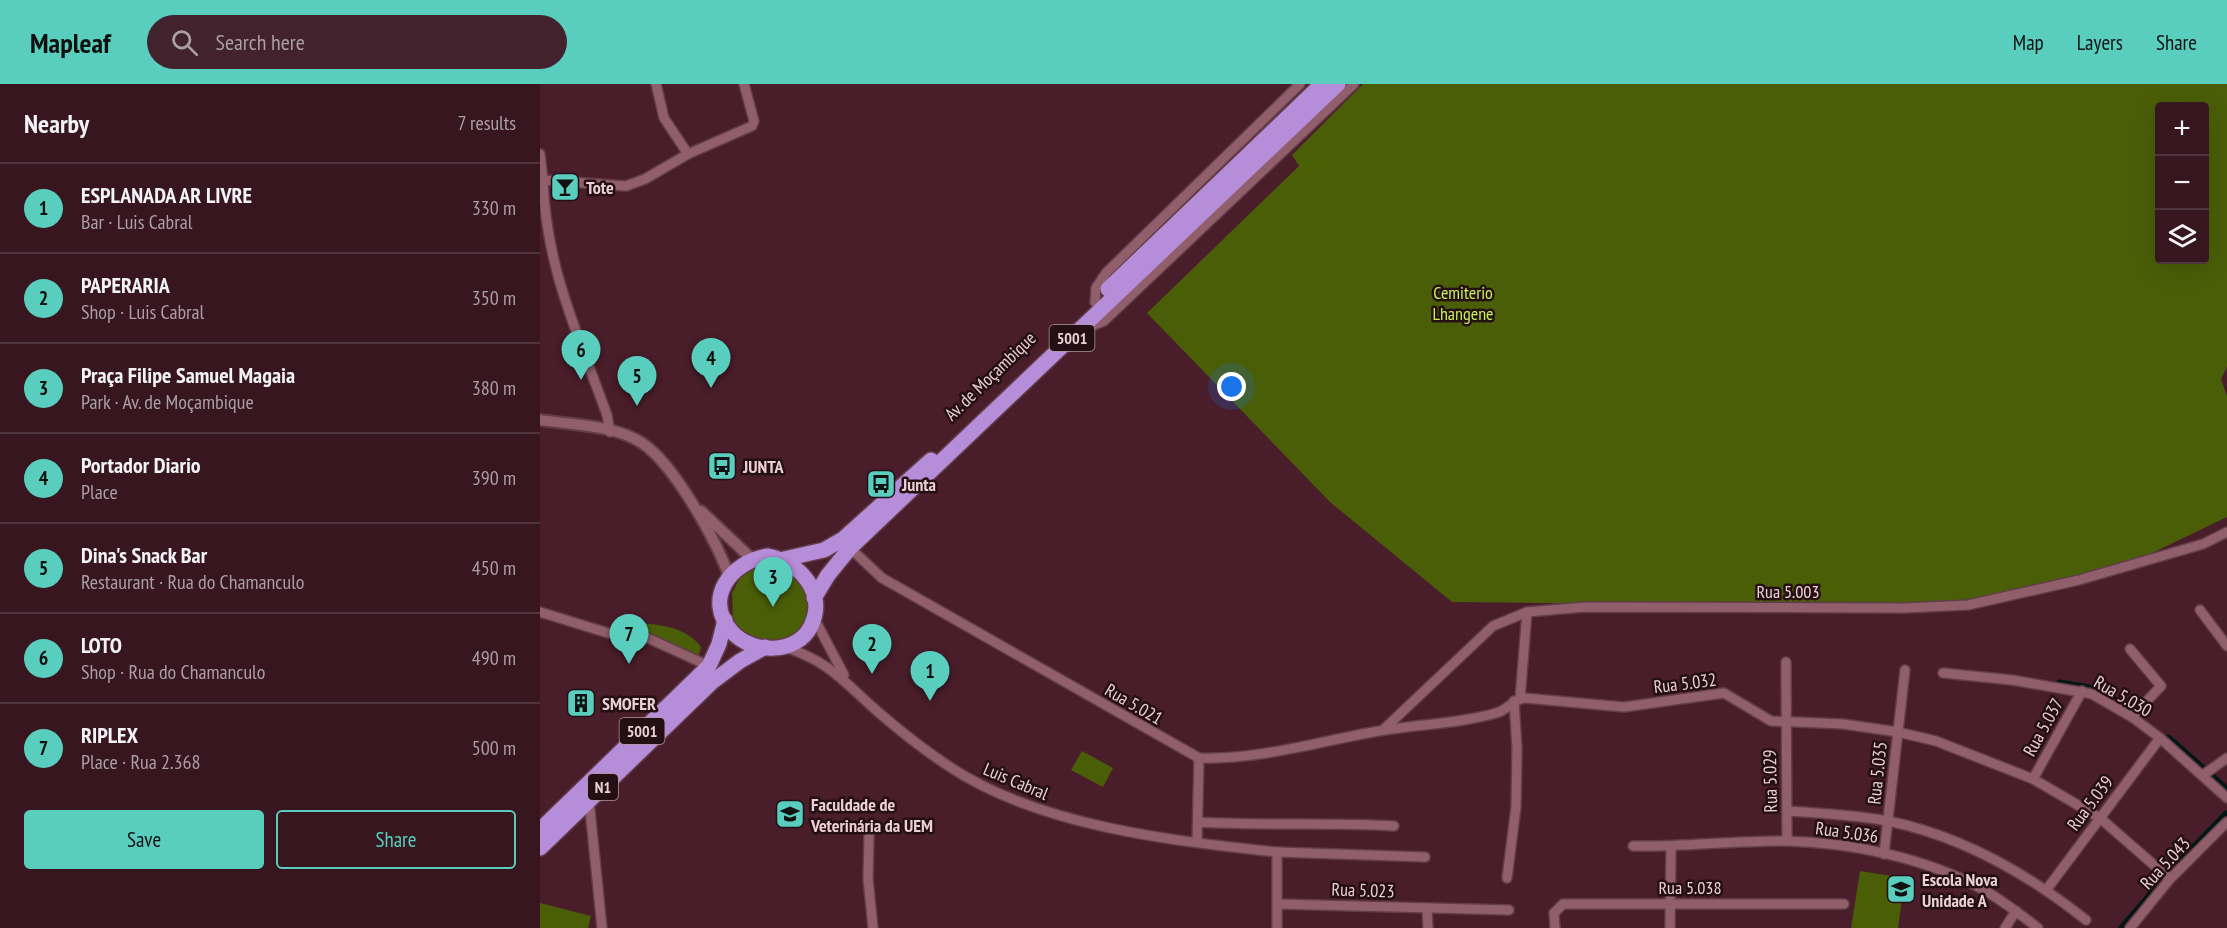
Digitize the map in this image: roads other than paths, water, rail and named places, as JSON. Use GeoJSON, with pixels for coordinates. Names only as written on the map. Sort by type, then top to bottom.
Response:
{"type":"FeatureCollection","features":[{"type":"Feature","properties":{"kind":"highway","name":"Av. de Moçambique"},"geometry":{"type":"LineString","coordinates":[[783,559],[824,550],[843,539],[971,423],[1322,84]]}},
{"type":"Feature","properties":{"kind":"highway","name":"Av. de Moçambique"},"geometry":{"type":"LineString","coordinates":[[814,598],[828,574],[850,548],[1338,84]]}},
{"type":"Feature","properties":{"kind":"highway"},"geometry":{"type":"LineString","coordinates":[[725,620],[741,640],[752,645],[785,647],[804,636],[814,618],[814,598],[804,575],[783,559],[768,556],[752,559],[740,565],[729,576]]}},
{"type":"Feature","properties":{"kind":"highway","name":"5001"},"geometry":{"type":"LineString","coordinates":[[540,831],[709,666],[719,644],[725,620],[721,605],[723,590],[729,576]]}},
{"type":"Feature","properties":{"kind":"highway","name":"5001"},"geometry":{"type":"LineString","coordinates":[[665,727],[726,670],[765,647]]}},
{"type":"Feature","properties":{"kind":"highway","name":"N1"},"geometry":{"type":"LineString","coordinates":[[540,848],[665,727]]}},
{"type":"Feature","properties":{"kind":"street"},"geometry":{"type":"LineString","coordinates":[[656,84],[664,118],[688,154]]}},
{"type":"Feature","properties":{"kind":"street"},"geometry":{"type":"LineString","coordinates":[[543,176],[626,186],[645,179],[688,154],[752,126],[754,121],[744,84]]}},
{"type":"Feature","properties":{"kind":"street"},"geometry":{"type":"LineString","coordinates":[[1095,302],[1096,288],[1100,279],[1300,84]]}},
{"type":"Feature","properties":{"kind":"street"},"geometry":{"type":"LineString","coordinates":[[1082,329],[1104,321],[1354,84]]}},
{"type":"Feature","properties":{"kind":"street"},"geometry":{"type":"LineString","coordinates":[[540,154],[546,230],[560,286],[607,415],[610,432]]}},
{"type":"Feature","properties":{"kind":"street"},"geometry":{"type":"LineString","coordinates":[[540,420],[610,432],[642,443],[657,456],[692,503],[729,576]]}},
{"type":"Feature","properties":{"kind":"street"},"geometry":{"type":"LineString","coordinates":[[692,503],[752,559]]}},
{"type":"Feature","properties":{"kind":"street","name":"Rua 5.003"},"geometry":{"type":"LineString","coordinates":[[1383,730],[1493,626],[1527,612],[1585,607],[1904,608],[1968,605],[2079,580],[2203,544],[2227,532]]}},
{"type":"Feature","properties":{"kind":"street","name":"Rua 5.021"},"geometry":{"type":"LineString","coordinates":[[850,548],[882,578],[1199,758]]}},
{"type":"Feature","properties":{"kind":"street"},"geometry":{"type":"LineString","coordinates":[[2200,610],[2227,646]]}},
{"type":"Feature","properties":{"kind":"street"},"geometry":{"type":"LineString","coordinates":[[540,612],[608,633],[641,635],[709,666]]}},
{"type":"Feature","properties":{"kind":"street"},"geometry":{"type":"LineString","coordinates":[[1507,878],[1516,807],[1517,700],[1527,612]]}},
{"type":"Feature","properties":{"kind":"street","name":"Luis Cabral"},"geometry":{"type":"LineString","coordinates":[[814,618],[831,656],[852,686]]}},
{"type":"Feature","properties":{"kind":"street","name":"Luis Cabral"},"geometry":{"type":"LineString","coordinates":[[785,647],[824,663],[888,721],[922,748],[974,782],[1057,815],[1197,842]]}},
{"type":"Feature","properties":{"kind":"street"},"geometry":{"type":"LineString","coordinates":[[2130,649],[2161,686],[2132,717]]}},
{"type":"Feature","properties":{"kind":"street","name":"Rua 5.029"},"geometry":{"type":"LineString","coordinates":[[1786,662],[1787,841]]}},
{"type":"Feature","properties":{"kind":"street","name":"Rua 5.035"},"geometry":{"type":"LineString","coordinates":[[1884,854],[1905,670]]}},
{"type":"Feature","properties":{"kind":"street","name":"Rua 5.030"},"geometry":{"type":"LineString","coordinates":[[1943,673],[2082,691],[2132,717],[2160,738],[2227,798]]}},
{"type":"Feature","properties":{"kind":"street","name":"Rua 5.037"},"geometry":{"type":"LineString","coordinates":[[2033,779],[2082,691]]}},
{"type":"Feature","properties":{"kind":"street","name":"Rua 5.032"},"geometry":{"type":"LineString","coordinates":[[1517,700],[1624,707],[1724,693],[1761,717],[1786,721],[1843,724],[1898,732],[1973,754],[2033,779],[2100,818],[2170,879]]}},
{"type":"Feature","properties":{"kind":"street"},"geometry":{"type":"LineString","coordinates":[[1425,858],[1277,852],[1197,842],[1199,758],[1246,756],[1383,730],[1471,719],[1500,712],[1517,700]]}},
{"type":"Feature","properties":{"kind":"street","name":"Rua 5.039"},"geometry":{"type":"LineString","coordinates":[[2047,889],[2160,738]]}},
{"type":"Feature","properties":{"kind":"street"},"geometry":{"type":"LineString","coordinates":[[2203,775],[2227,758]]}},
{"type":"Feature","properties":{"kind":"street"},"geometry":{"type":"LineString","coordinates":[[589,800],[602,928]]}},
{"type":"Feature","properties":{"kind":"street"},"geometry":{"type":"LineString","coordinates":[[1787,811],[1888,821],[1941,837],[1994,858],[2047,889],[2086,920]]}},
{"type":"Feature","properties":{"kind":"street"},"geometry":{"type":"LineString","coordinates":[[1198,822],[1242,825],[1346,823],[1394,826]]}},
{"type":"Feature","properties":{"kind":"street","name":"Rua 5.043"},"geometry":{"type":"LineString","coordinates":[[2130,928],[2170,879],[2227,822]]}},
{"type":"Feature","properties":{"kind":"street"},"geometry":{"type":"LineString","coordinates":[[869,834],[868,879],[873,928]]}},
{"type":"Feature","properties":{"kind":"street","name":"Rua 5.036"},"geometry":{"type":"LineString","coordinates":[[1633,846],[1671,847],[1787,841],[1840,845],[1884,854],[1944,872],[1982,889],[2038,928]]}},
{"type":"Feature","properties":{"kind":"street"},"geometry":{"type":"LineString","coordinates":[[1670,928],[1671,847]]}},
{"type":"Feature","properties":{"kind":"street"},"geometry":{"type":"LineString","coordinates":[[1277,852],[1277,928]]}},
{"type":"Feature","properties":{"kind":"street","name":"Rua 5.023"},"geometry":{"type":"LineString","coordinates":[[1277,904],[1427,908]]}},
{"type":"Feature","properties":{"kind":"street","name":"Rua 5.038"},"geometry":{"type":"LineString","coordinates":[[1555,928],[1554,913],[1563,904],[1844,904]]}},
{"type":"Feature","properties":{"kind":"street"},"geometry":{"type":"LineString","coordinates":[[1428,928],[1427,908],[1509,910]]}},
{"type":"Feature","properties":{"kind":"street"},"geometry":{"type":"LineString","coordinates":[[2005,928],[2016,911]]}},
{"type":"Feature","properties":{"kind":"waterway"},"geometry":{"type":"LineString","coordinates":[[2060,684],[2094,690],[2135,714]]}},
{"type":"Feature","properties":{"kind":"waterway"},"geometry":{"type":"LineString","coordinates":[[2168,739],[2227,791]]}},
{"type":"Feature","properties":{"kind":"waterway"},"geometry":{"type":"LineString","coordinates":[[2180,863],[2227,815]]}},
{"type":"Feature","properties":{"kind":"waterway"},"geometry":{"type":"LineString","coordinates":[[2123,928],[2157,889]]}},
{"type":"Feature","properties":{"kind":"place","name":"Tote"},"geometry":{"type":"Point","coordinates":[565,187]}},
{"type":"Feature","properties":{"kind":"place","name":"LOTO"},"geometry":{"type":"Point","coordinates":[581,380]}},
{"type":"Feature","properties":{"kind":"place","name":"Portador Diario"},"geometry":{"type":"Point","coordinates":[711,388]}},
{"type":"Feature","properties":{"kind":"place","name":"Dina's Snack Bar"},"geometry":{"type":"Point","coordinates":[637,406]}},
{"type":"Feature","properties":{"kind":"place","name":"JUNTA"},"geometry":{"type":"Point","coordinates":[722,466]}},
{"type":"Feature","properties":{"kind":"place","name":"Junta"},"geometry":{"type":"Point","coordinates":[881,484]}},
{"type":"Feature","properties":{"kind":"place","name":"Praça Filipe Samuel Magaia"},"geometry":{"type":"Point","coordinates":[773,607]}},
{"type":"Feature","properties":{"kind":"place","name":"RIPLEX"},"geometry":{"type":"Point","coordinates":[629,664]}},
{"type":"Feature","properties":{"kind":"place","name":"PAPERARIA"},"geometry":{"type":"Point","coordinates":[872,674]}},
{"type":"Feature","properties":{"kind":"place","name":"ESPLANADA AR LIVRE"},"geometry":{"type":"Point","coordinates":[930,701]}},
{"type":"Feature","properties":{"kind":"place","name":"SMOFER"},"geometry":{"type":"Point","coordinates":[581,703]}},
{"type":"Feature","properties":{"kind":"place","name":"Faculdade de Veterinária da UEM"},"geometry":{"type":"Point","coordinates":[790,814]}},
{"type":"Feature","properties":{"kind":"place","name":"Escola Nova Unidade A"},"geometry":{"type":"Point","coordinates":[1901,889]}},
{"type":"Feature","properties":{"kind":"park label","name":"Cemiterio Lhangene"},"geometry":{"type":"Point","coordinates":[1463,302]}}]}
